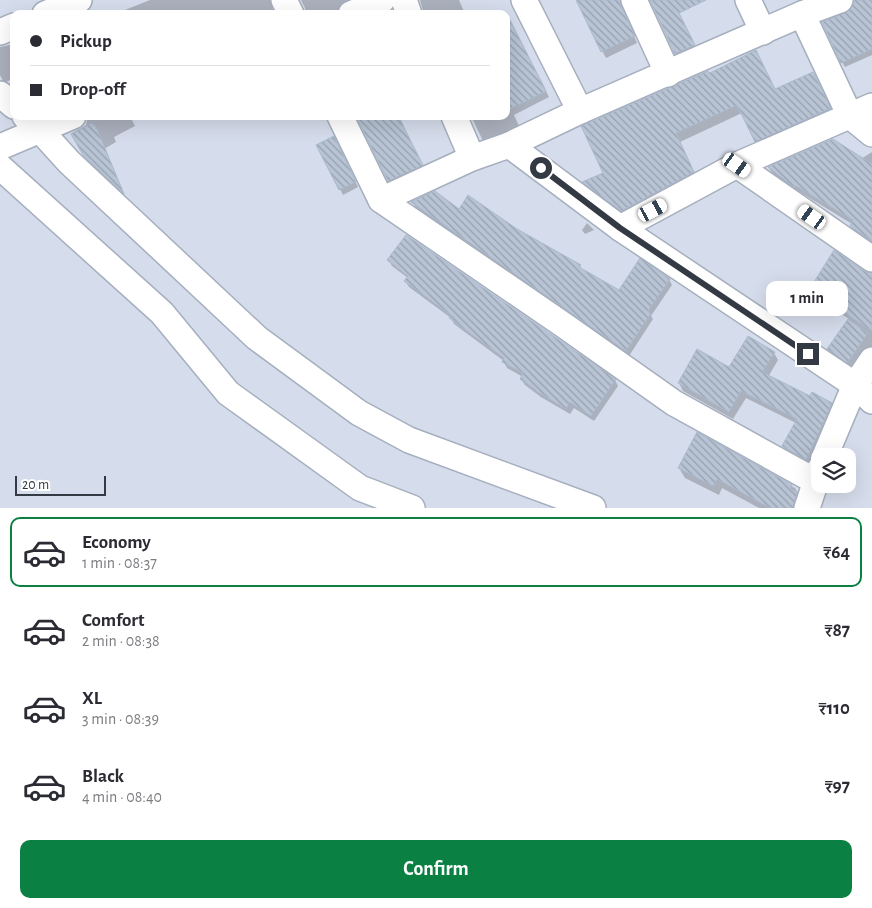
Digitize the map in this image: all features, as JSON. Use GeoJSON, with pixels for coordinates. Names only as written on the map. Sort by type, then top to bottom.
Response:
{"type":"FeatureCollection","features":[{"type":"Feature","properties":{"kind":"street"},"geometry":{"type":"LineString","coordinates":[[55,10],[79,0]]}},
{"type":"Feature","properties":{"kind":"street"},"geometry":{"type":"LineString","coordinates":[[360,10],[382,0]]}},
{"type":"Feature","properties":{"kind":"street"},"geometry":{"type":"LineString","coordinates":[[524,0],[580,111]]}},
{"type":"Feature","properties":{"kind":"street"},"geometry":{"type":"LineString","coordinates":[[634,0],[668,74]]}},
{"type":"Feature","properties":{"kind":"street"},"geometry":{"type":"LineString","coordinates":[[748,0],[764,32]]}},
{"type":"Feature","properties":{"kind":"street"},"geometry":{"type":"LineString","coordinates":[[381,200],[472,158],[509,145],[580,111],[802,14],[840,0]]}},
{"type":"Feature","properties":{"kind":"street"},"geometry":{"type":"LineString","coordinates":[[802,14],[861,111],[872,134]]}},
{"type":"Feature","properties":{"kind":"street"},"geometry":{"type":"LineString","coordinates":[[0,94],[10,103]]}},
{"type":"Feature","properties":{"kind":"street"},"geometry":{"type":"LineString","coordinates":[[620,228],[737,165],[861,111]]}},
{"type":"Feature","properties":{"kind":"street"},"geometry":{"type":"LineString","coordinates":[[0,147],[32,123],[50,120]]}},
{"type":"Feature","properties":{"kind":"street"},"geometry":{"type":"LineString","coordinates":[[342,120],[381,200],[674,403],[811,472]]}},
{"type":"Feature","properties":{"kind":"street"},"geometry":{"type":"LineString","coordinates":[[456,120],[472,158]]}},
{"type":"Feature","properties":{"kind":"street"},"geometry":{"type":"LineString","coordinates":[[32,123],[69,162],[257,338],[359,413],[408,440],[593,508]]}},
{"type":"Feature","properties":{"kind":"street"},"geometry":{"type":"LineString","coordinates":[[509,145],[620,228],[864,393]]}},
{"type":"Feature","properties":{"kind":"street"},"geometry":{"type":"LineString","coordinates":[[737,165],[872,259]]}},
{"type":"Feature","properties":{"kind":"street"},"geometry":{"type":"LineString","coordinates":[[0,168],[162,313],[228,393],[360,488],[412,508]]}},
{"type":"Feature","properties":{"kind":"street"},"geometry":{"type":"LineString","coordinates":[[830,448],[864,393],[872,360]]}},
{"type":"Feature","properties":{"kind":"street"},"geometry":{"type":"LineString","coordinates":[[807,508],[812,493]]}},
{"type":"Feature","properties":{"kind":"shaded area"},"geometry":{"type":"Polygon","coordinates":[[[0,0],[872,0],[872,508],[0,508],[0,0]]]}},
{"type":"Feature","properties":{"kind":"building"},"geometry":{"type":"Polygon","coordinates":[[[576,0],[620,0],[635,36],[601,52],[576,0]]]}},
{"type":"Feature","properties":{"kind":"building"},"geometry":{"type":"Polygon","coordinates":[[[650,0],[706,0],[679,13],[695,45],[675,54],[650,0]]]}},
{"type":"Feature","properties":{"kind":"building"},"geometry":{"type":"Polygon","coordinates":[[[854,0],[872,0],[872,49],[841,63],[822,22],[851,9],[854,0]]]}},
{"type":"Feature","properties":{"kind":"building"},"geometry":{"type":"Polygon","coordinates":[[[510,20],[546,91],[510,109],[510,20]]]}},
{"type":"Feature","properties":{"kind":"building"},"geometry":{"type":"Polygon","coordinates":[[[756,50],[775,89],[813,72],[831,108],[755,142],[737,105],[676,133],[694,172],[621,211],[582,182],[603,173],[581,126],[708,71],[710,73],[756,50]]]}},
{"type":"Feature","properties":{"kind":"building"},"geometry":{"type":"Polygon","coordinates":[[[358,120],[400,120],[423,165],[388,181],[358,120]]]}},
{"type":"Feature","properties":{"kind":"building"},"geometry":{"type":"Polygon","coordinates":[[[94,122],[124,194],[83,155],[71,134],[94,122]]]}},
{"type":"Feature","properties":{"kind":"building"},"geometry":{"type":"Polygon","coordinates":[[[334,136],[356,182],[339,190],[316,145],[334,136]]]}},
{"type":"Feature","properties":{"kind":"building"},"geometry":{"type":"Polygon","coordinates":[[[833,139],[872,164],[872,241],[850,226],[853,220],[796,186],[794,187],[768,167],[833,139]]]}},
{"type":"Feature","properties":{"kind":"building"},"geometry":{"type":"Polygon","coordinates":[[[435,191],[459,209],[468,195],[517,229],[581,265],[579,267],[619,290],[640,258],[670,279],[648,311],[651,313],[626,351],[411,202],[435,191]]]}},
{"type":"Feature","properties":{"kind":"building"},"geometry":{"type":"Polygon","coordinates":[[[406,235],[616,379],[591,416],[570,402],[566,409],[536,391],[520,379],[523,373],[502,362],[504,358],[449,318],[451,315],[404,281],[408,276],[387,260],[406,235]]]}},
{"type":"Feature","properties":{"kind":"building"},"geometry":{"type":"Polygon","coordinates":[[[834,250],[864,271],[872,273],[872,331],[824,299],[826,296],[811,287],[834,250]]]}},
{"type":"Feature","properties":{"kind":"building"},"geometry":{"type":"Polygon","coordinates":[[[848,319],[868,333],[847,363],[827,349],[848,319]]]}},
{"type":"Feature","properties":{"kind":"building"},"geometry":{"type":"Polygon","coordinates":[[[748,336],[775,352],[762,372],[810,396],[812,392],[832,403],[806,460],[782,446],[797,419],[741,391],[729,412],[678,383],[697,349],[729,367],[748,336]]]}},
{"type":"Feature","properties":{"kind":"building"},"geometry":{"type":"Polygon","coordinates":[[[697,432],[792,485],[790,489],[797,492],[793,508],[770,508],[717,479],[713,486],[678,468],[697,432]]]}},
{"type":"Feature","properties":{"kind":"route"},"geometry":{"type":"LineString","coordinates":[[541,168],[620,228],[808,354]]}}]}
